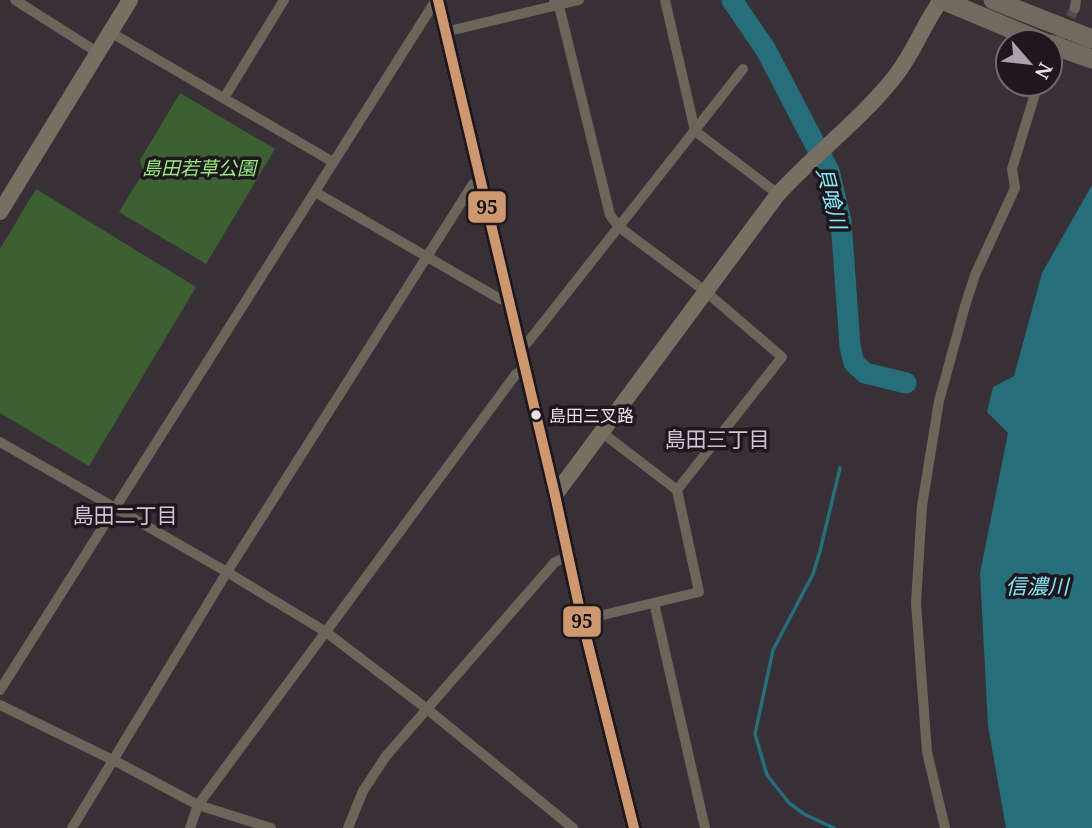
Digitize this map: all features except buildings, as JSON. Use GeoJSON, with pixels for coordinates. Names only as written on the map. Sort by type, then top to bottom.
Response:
{"type":"FeatureCollection","features":[{"type":"Feature","properties":{"kind":"highway"},"geometry":{"type":"LineString","coordinates":[[942,0],[1009,28]]}},
{"type":"Feature","properties":{"kind":"highway"},"geometry":{"type":"LineString","coordinates":[[993,0],[1092,39]]}},
{"type":"Feature","properties":{"kind":"highway"},"geometry":{"type":"LineString","coordinates":[[1064,49],[1092,60]]}},
{"type":"Feature","properties":{"kind":"street"},"geometry":{"type":"LineString","coordinates":[[15,0],[97,52]]}},
{"type":"Feature","properties":{"kind":"street"},"geometry":{"type":"LineString","coordinates":[[0,212],[130,0]]}},
{"type":"Feature","properties":{"kind":"street"},"geometry":{"type":"LineString","coordinates":[[224,99],[284,0]]}},
{"type":"Feature","properties":{"kind":"street"},"geometry":{"type":"LineString","coordinates":[[437,0],[510,301],[582,620],[634,828]]}},
{"type":"Feature","properties":{"kind":"street"},"geometry":{"type":"LineString","coordinates":[[0,690],[437,0]]}},
{"type":"Feature","properties":{"kind":"street"},"geometry":{"type":"LineString","coordinates":[[445,32],[557,3],[579,0]]}},
{"type":"Feature","properties":{"kind":"street"},"geometry":{"type":"LineString","coordinates":[[665,0],[695,131],[778,194]]}},
{"type":"Feature","properties":{"kind":"street"},"geometry":{"type":"LineString","coordinates":[[555,495],[778,194],[802,167],[863,115],[895,77],[908,60],[929,18],[942,0]]}},
{"type":"Feature","properties":{"kind":"street"},"geometry":{"type":"LineString","coordinates":[[557,3],[610,215],[619,227],[705,291],[782,357],[677,490]]}},
{"type":"Feature","properties":{"kind":"street"},"geometry":{"type":"LineString","coordinates":[[110,32],[333,162]]}},
{"type":"Feature","properties":{"kind":"street"},"geometry":{"type":"LineString","coordinates":[[520,348],[528,342],[743,69]]}},
{"type":"Feature","properties":{"kind":"street"},"geometry":{"type":"LineString","coordinates":[[945,828],[927,752],[916,603],[922,506],[939,401],[957,333],[975,275],[1015,188],[1012,169],[1034,98]]}},
{"type":"Feature","properties":{"kind":"street"},"geometry":{"type":"LineString","coordinates":[[72,828],[227,572],[472,184],[480,180]]}},
{"type":"Feature","properties":{"kind":"street"},"geometry":{"type":"LineString","coordinates":[[315,192],[500,299],[510,301]]}},
{"type":"Feature","properties":{"kind":"street"},"geometry":{"type":"LineString","coordinates":[[190,828],[198,805],[516,374],[525,369]]}},
{"type":"Feature","properties":{"kind":"street"},"geometry":{"type":"LineString","coordinates":[[582,620],[699,592],[677,490],[600,431]]}},
{"type":"Feature","properties":{"kind":"street"},"geometry":{"type":"LineString","coordinates":[[0,442],[326,632],[427,709],[573,828]]}},
{"type":"Feature","properties":{"kind":"street"},"geometry":{"type":"LineString","coordinates":[[348,828],[363,791],[386,757],[555,562],[569,556]]}},
{"type":"Feature","properties":{"kind":"street"},"geometry":{"type":"LineString","coordinates":[[654,603],[705,828]]}},
{"type":"Feature","properties":{"kind":"street"},"geometry":{"type":"LineString","coordinates":[[0,705],[198,805],[271,828]]}},
{"type":"Feature","properties":{"kind":"green space","name":"島田若草公園"},"geometry":{"type":"Polygon","coordinates":[[[180,93],[275,149],[206,264],[119,212],[143,173],[140,160],[180,93]]]}},
{"type":"Feature","properties":{"kind":"green space"},"geometry":{"type":"Polygon","coordinates":[[[36,189],[196,287],[89,466],[0,413],[0,249],[36,189]]]}},
{"type":"Feature","properties":{"kind":"water","name":"信濃川"},"geometry":{"type":"Polygon","coordinates":[[[1092,185],[1092,828],[1006,828],[988,726],[980,573],[1008,433],[987,412],[993,387],[1014,376],[1042,273],[1092,185]]]}},
{"type":"Feature","properties":{"kind":"waterway","name":"貝喰川"},"geometry":{"type":"LineString","coordinates":[[732,0],[766,50],[829,171],[841,221],[850,346],[854,363],[865,373],[906,383]]}},
{"type":"Feature","properties":{"kind":"waterway"},"geometry":{"type":"LineString","coordinates":[[834,828],[804,814],[789,803],[767,775],[755,734],[773,650],[813,574],[840,468]]}},
{"type":"Feature","properties":{"kind":"tunnel"},"geometry":{"type":"LineString","coordinates":[[1064,30],[1075,8]]}},
{"type":"Feature","properties":{"kind":"transit line","name":"95"},"geometry":{"type":"LineString","coordinates":[[438,0],[582,620],[634,828]]}},
{"type":"Feature","properties":{"kind":"place","name":"島田三叉路"},"geometry":{"type":"Point","coordinates":[536,415]}},
{"type":"Feature","properties":{"kind":"district","name":"島田三丁目"},"geometry":{"type":"Point","coordinates":[717,439]}},
{"type":"Feature","properties":{"kind":"district","name":"島田二丁目"},"geometry":{"type":"Point","coordinates":[125,515]}}]}
